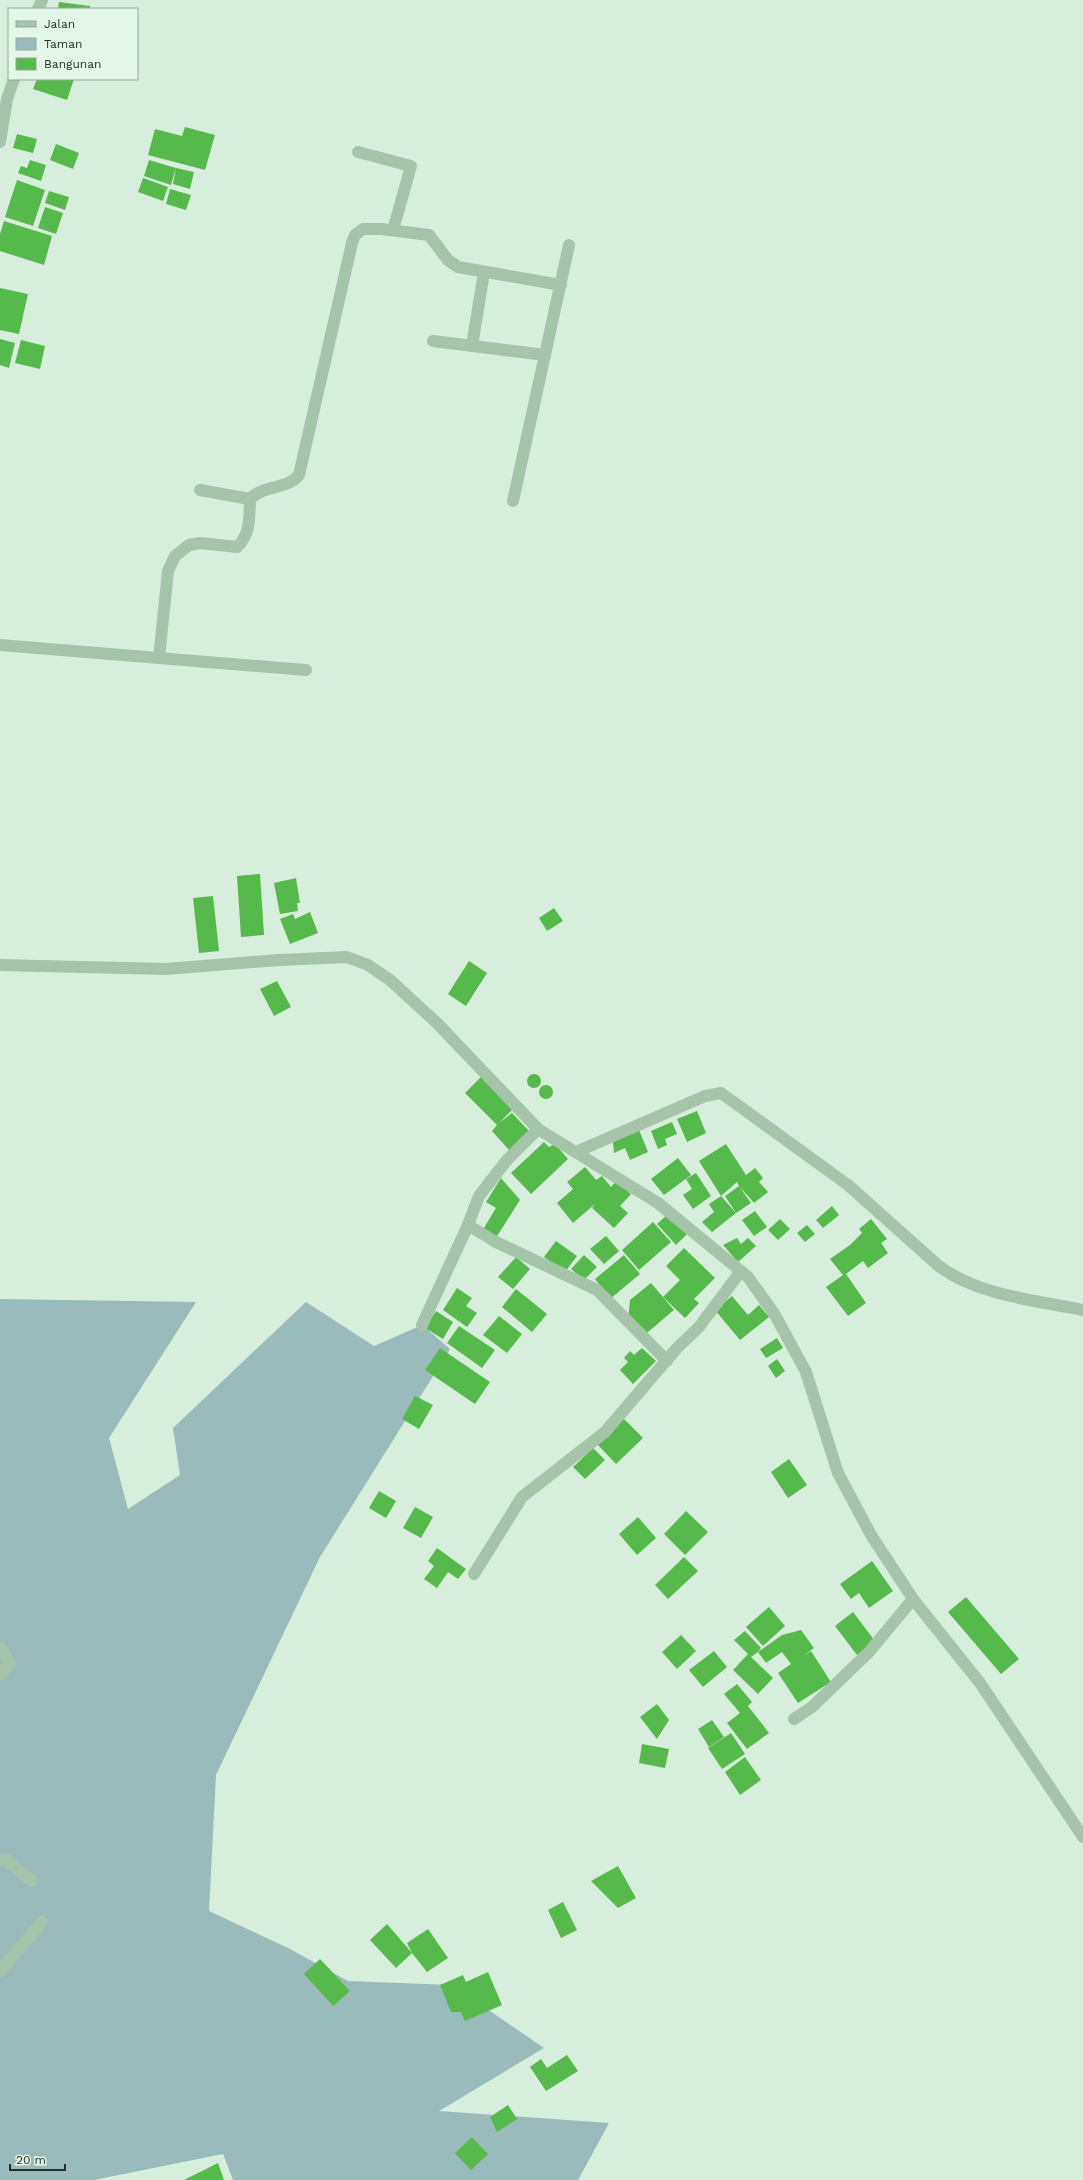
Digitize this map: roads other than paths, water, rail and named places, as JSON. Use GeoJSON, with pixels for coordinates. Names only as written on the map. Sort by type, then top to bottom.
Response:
{"type":"FeatureCollection","features":[{"type":"Feature","properties":{"kind":"street"},"geometry":{"type":"LineString","coordinates":[[0,142],[7,99],[14,80]]}},
{"type":"Feature","properties":{"kind":"street"},"geometry":{"type":"LineString","coordinates":[[358,152],[411,166],[393,230]]}},
{"type":"Feature","properties":{"kind":"street"},"geometry":{"type":"LineString","coordinates":[[159,658],[168,571],[175,556],[189,545],[200,543],[237,547],[245,539],[248,531],[250,499],[258,491],[293,482],[299,476],[354,239],[362,229],[393,230],[429,235],[434,240],[438,249],[458,267],[561,285]]}},
{"type":"Feature","properties":{"kind":"street"},"geometry":{"type":"LineString","coordinates":[[513,501],[569,245]]}},
{"type":"Feature","properties":{"kind":"street"},"geometry":{"type":"LineString","coordinates":[[472,346],[484,272]]}},
{"type":"Feature","properties":{"kind":"street"},"geometry":{"type":"LineString","coordinates":[[433,341],[545,355]]}},
{"type":"Feature","properties":{"kind":"street"},"geometry":{"type":"LineString","coordinates":[[200,490],[250,499]]}},
{"type":"Feature","properties":{"kind":"street"},"geometry":{"type":"LineString","coordinates":[[0,644],[306,670]]}},
{"type":"Feature","properties":{"kind":"street"},"geometry":{"type":"LineString","coordinates":[[0,965],[166,969],[279,960],[347,957],[368,965],[390,980],[437,1023],[538,1129],[658,1203],[748,1277],[775,1315],[806,1372],[838,1473],[871,1535],[913,1599],[980,1683],[1083,1837]]}},
{"type":"Feature","properties":{"kind":"street"},"geometry":{"type":"LineString","coordinates":[[576,1152],[705,1096],[721,1093],[848,1185],[940,1267],[953,1276],[985,1290],[1083,1310]]}},
{"type":"Feature","properties":{"kind":"street"},"geometry":{"type":"LineString","coordinates":[[422,1325],[468,1225],[479,1196],[507,1160],[538,1129]]}},
{"type":"Feature","properties":{"kind":"street"},"geometry":{"type":"LineString","coordinates":[[468,1225],[494,1241],[597,1290],[666,1361]]}},
{"type":"Feature","properties":{"kind":"street"},"geometry":{"type":"LineString","coordinates":[[474,1574],[522,1497],[605,1432],[666,1361],[699,1327],[741,1271]]}},
{"type":"Feature","properties":{"kind":"street"},"geometry":{"type":"LineString","coordinates":[[794,1719],[812,1707],[869,1652],[913,1599]]}},
{"type":"Feature","properties":{"kind":"street"},"geometry":{"type":"LineString","coordinates":[[0,1647],[10,1663],[0,1675]]}},
{"type":"Feature","properties":{"kind":"street"},"geometry":{"type":"LineString","coordinates":[[0,1860],[6,1860],[32,1881]]}},
{"type":"Feature","properties":{"kind":"street"},"geometry":{"type":"LineString","coordinates":[[0,1971],[42,1922]]}}]}
